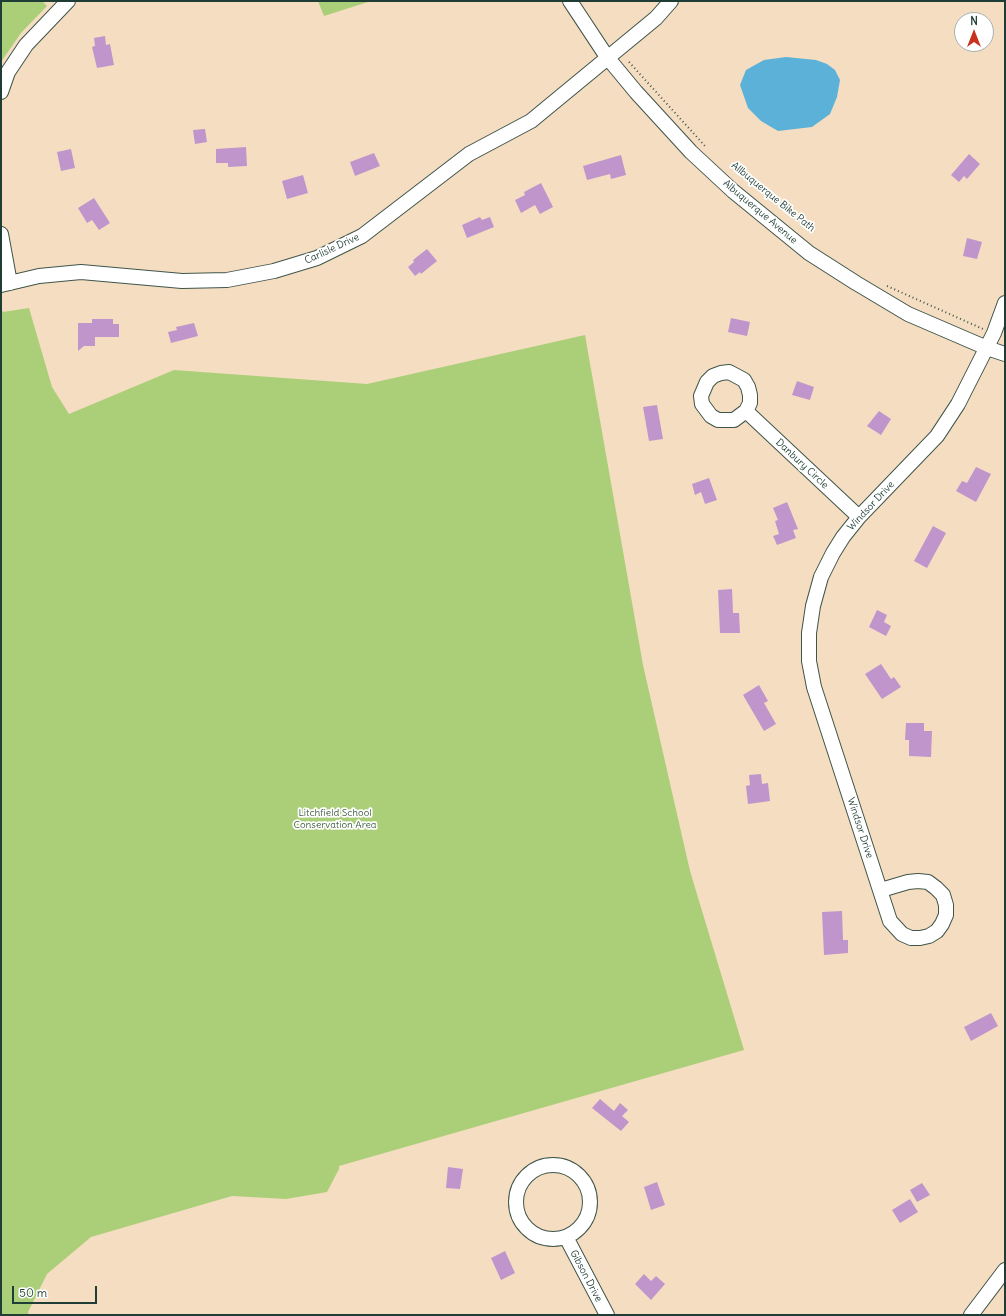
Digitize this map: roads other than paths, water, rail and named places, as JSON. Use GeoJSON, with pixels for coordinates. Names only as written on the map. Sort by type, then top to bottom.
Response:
{"type":"FeatureCollection","features":[{"type":"Feature","properties":{"kind":"street"},"geometry":{"type":"LineString","coordinates":[[1,92],[8,72],[26,45],[68,1]]}},
{"type":"Feature","properties":{"kind":"street","name":"Albuquerque Avenue"},"geometry":{"type":"LineString","coordinates":[[570,1],[612,53],[636,92],[691,152],[733,191],[809,253],[908,314],[986,348],[1005,354]]}},
{"type":"Feature","properties":{"kind":"street","name":"Carlisle Drive"},"geometry":{"type":"LineString","coordinates":[[5,284],[39,276],[81,272],[182,281],[212,281],[250,277],[296,266],[340,248],[362,236],[469,154],[531,121],[656,18],[671,1]]}},
{"type":"Feature","properties":{"kind":"street"},"geometry":{"type":"LineString","coordinates":[[1,234],[5,284]]}},
{"type":"Feature","properties":{"kind":"street","name":"Windsor Drive"},"geometry":{"type":"LineString","coordinates":[[880,890],[908,882],[928,882],[936,888],[944,900],[946,915],[942,924],[929,936],[915,938],[902,934],[890,921],[814,687],[809,661],[809,633],[813,606],[821,577],[833,553],[859,517],[938,436],[958,404],[994,333],[1005,303]]}},
{"type":"Feature","properties":{"kind":"street","name":"Danbury Circle"},"geometry":{"type":"LineString","coordinates":[[746,411],[859,517]]}},
{"type":"Feature","properties":{"kind":"street"},"geometry":{"type":"LineString","coordinates":[[555,1164],[568,1167],[576,1172],[587,1186],[590,1203],[586,1220],[574,1233],[566,1237],[555,1239],[544,1238],[534,1234],[526,1228],[519,1219],[515,1198],[518,1188],[523,1178],[540,1166],[555,1164]]}},
{"type":"Feature","properties":{"kind":"street","name":"Gibson Drive"},"geometry":{"type":"LineString","coordinates":[[566,1237],[607,1315]]}},
{"type":"Feature","properties":{"kind":"street"},"geometry":{"type":"LineString","coordinates":[[971,1315],[1005,1270]]}},
{"type":"Feature","properties":{"kind":"water"},"geometry":{"type":"Polygon","coordinates":[[[786,57],[816,60],[827,64],[835,70],[840,80],[837,97],[830,114],[812,127],[778,131],[761,121],[748,108],[740,85],[746,70],[764,60],[786,57]]]}},
{"type":"Feature","properties":{"kind":"park label","name":"Litchfield School Conservation Area"},"geometry":{"type":"Point","coordinates":[335,818]}}]}
